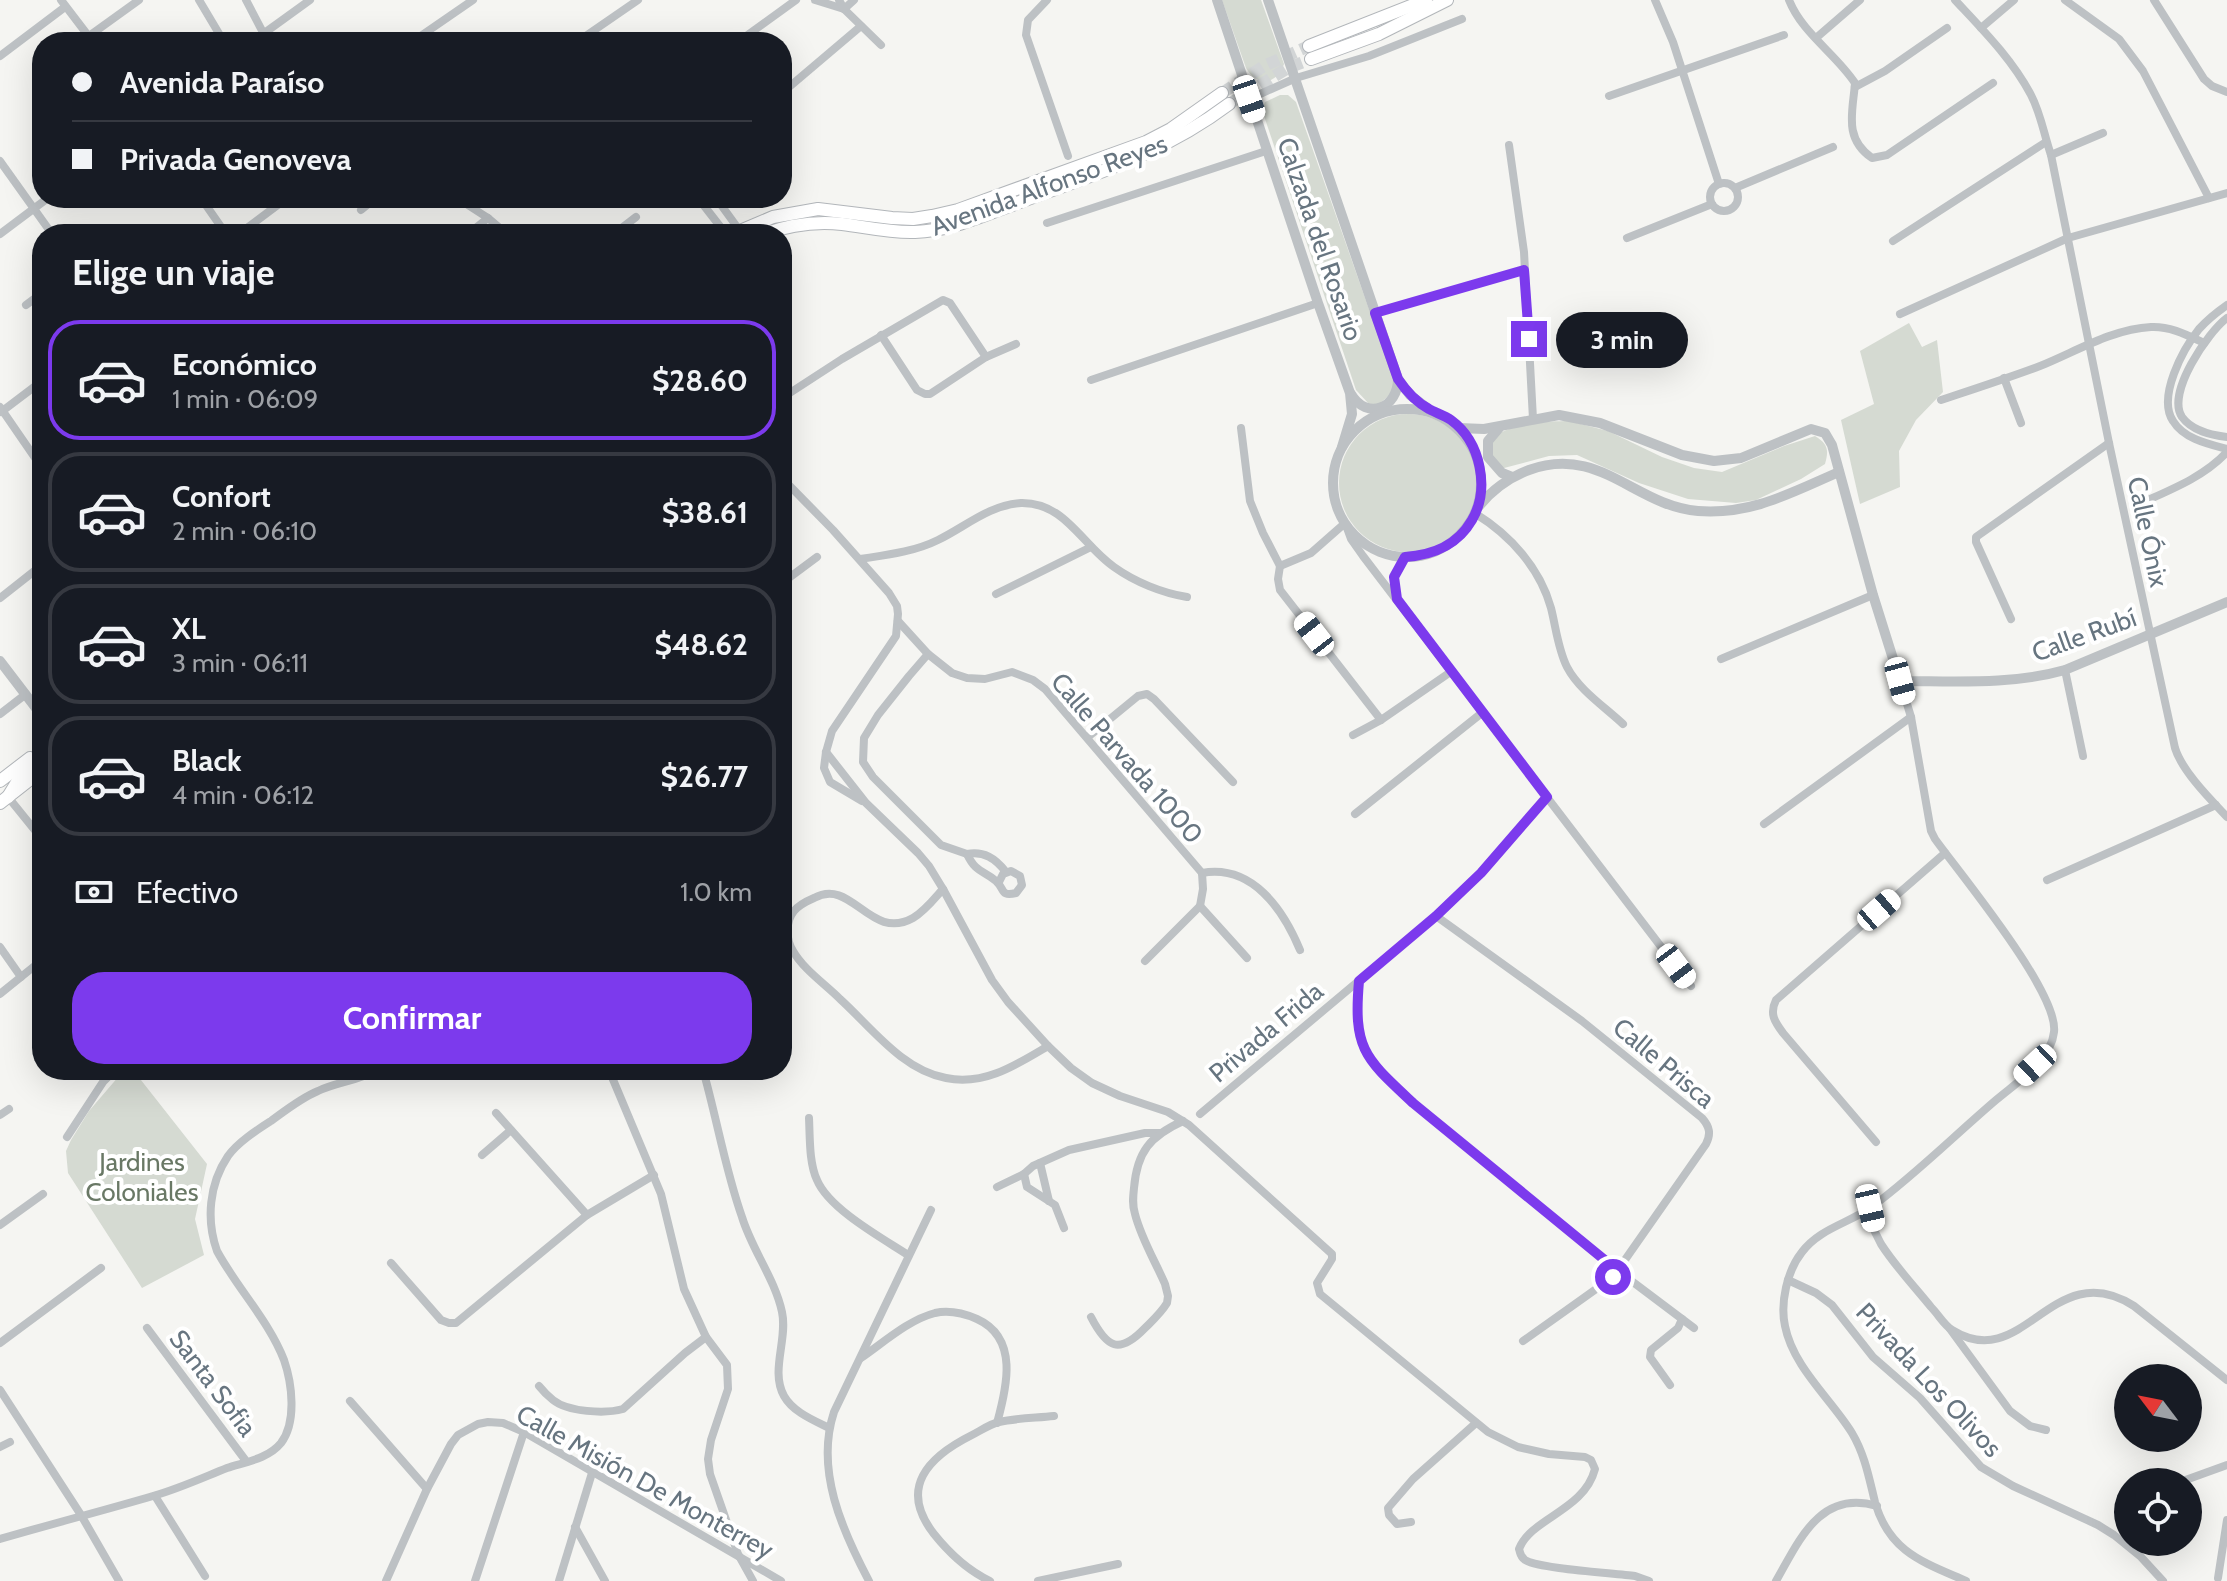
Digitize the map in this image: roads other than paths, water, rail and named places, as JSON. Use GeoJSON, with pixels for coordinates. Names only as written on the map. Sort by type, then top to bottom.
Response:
{"type":"FeatureCollection","features":[{"type":"Feature","properties":{"kind":"main road"},"geometry":{"type":"LineString","coordinates":[[1426,0],[1310,52],[1379,34],[1447,0]]}},
{"type":"Feature","properties":{"kind":"main road","name":"Avenida Alfonso Reyes"},"geometry":{"type":"LineString","coordinates":[[756,224],[793,212],[818,209],[913,219],[958,210],[1146,142],[1226,98],[1207,121],[1157,149],[956,225],[914,233],[817,222],[792,226]]}},
{"type":"Feature","properties":{"kind":"main road"},"geometry":{"type":"LineString","coordinates":[[0,781],[32,757]]}},
{"type":"Feature","properties":{"kind":"main road"},"geometry":{"type":"LineString","coordinates":[[4,800],[32,766]]}},
{"type":"Feature","properties":{"kind":"main road"},"geometry":{"type":"LineString","coordinates":[[4,800],[32,778]]}},
{"type":"Feature","properties":{"kind":"street"},"geometry":{"type":"LineString","coordinates":[[100,32],[139,0]]}},
{"type":"Feature","properties":{"kind":"street"},"geometry":{"type":"LineString","coordinates":[[199,0],[218,32]]}},
{"type":"Feature","properties":{"kind":"street"},"geometry":{"type":"LineString","coordinates":[[246,0],[263,32]]}},
{"type":"Feature","properties":{"kind":"street"},"geometry":{"type":"LineString","coordinates":[[265,32],[310,0]]}},
{"type":"Feature","properties":{"kind":"street"},"geometry":{"type":"LineString","coordinates":[[427,32],[473,0]]}},
{"type":"Feature","properties":{"kind":"street"},"geometry":{"type":"LineString","coordinates":[[592,32],[638,0]]}},
{"type":"Feature","properties":{"kind":"street"},"geometry":{"type":"LineString","coordinates":[[752,32],[796,0]]}},
{"type":"Feature","properties":{"kind":"street"},"geometry":{"type":"LineString","coordinates":[[815,0],[841,4],[854,0]]}},
{"type":"Feature","properties":{"kind":"street"},"geometry":{"type":"LineString","coordinates":[[1047,0],[1028,20],[1026,35],[1068,156]]}},
{"type":"Feature","properties":{"kind":"street","name":"Calzada del Rosario"},"geometry":{"type":"LineString","coordinates":[[1217,0],[1350,393],[1352,414],[1336,459],[1332,486],[1338,512],[1346,526]]}},
{"type":"Feature","properties":{"kind":"street","name":"Calzada del Rosario"},"geometry":{"type":"LineString","coordinates":[[1268,0],[1398,379],[1410,395],[1431,411],[1443,415],[1470,441],[1479,465],[1481,491],[1477,510]]}},
{"type":"Feature","properties":{"kind":"street"},"geometry":{"type":"LineString","coordinates":[[1655,0],[1719,184]]}},
{"type":"Feature","properties":{"kind":"street"},"geometry":{"type":"LineString","coordinates":[[1789,0],[1801,22],[1855,83],[1852,127],[1860,147],[1872,158],[1887,155],[1993,83]]}},
{"type":"Feature","properties":{"kind":"street"},"geometry":{"type":"LineString","coordinates":[[1816,38],[1860,0]]}},
{"type":"Feature","properties":{"kind":"street","name":"Calle Ónix"},"geometry":{"type":"LineString","coordinates":[[1955,0],[2022,80],[2040,116],[2051,155],[2109,443],[2178,757],[2227,817]]}},
{"type":"Feature","properties":{"kind":"street"},"geometry":{"type":"LineString","coordinates":[[1981,28],[2014,0]]}},
{"type":"Feature","properties":{"kind":"street"},"geometry":{"type":"LineString","coordinates":[[2065,0],[2119,39],[2137,62],[2209,198]]}},
{"type":"Feature","properties":{"kind":"street"},"geometry":{"type":"LineString","coordinates":[[2154,0],[2204,79],[2227,92]]}},
{"type":"Feature","properties":{"kind":"street"},"geometry":{"type":"LineString","coordinates":[[0,56],[63,4],[85,32]]}},
{"type":"Feature","properties":{"kind":"street"},"geometry":{"type":"LineString","coordinates":[[841,4],[881,45]]}},
{"type":"Feature","properties":{"kind":"street"},"geometry":{"type":"LineString","coordinates":[[1249,99],[1296,78],[1369,56],[1462,19]]}},
{"type":"Feature","properties":{"kind":"street"},"geometry":{"type":"LineString","coordinates":[[792,85],[861,26]]}},
{"type":"Feature","properties":{"kind":"street"},"geometry":{"type":"LineString","coordinates":[[1855,87],[1885,71],[1947,28]]}},
{"type":"Feature","properties":{"kind":"street"},"geometry":{"type":"LineString","coordinates":[[1609,96],[1784,35]]}},
{"type":"Feature","properties":{"kind":"street"},"geometry":{"type":"LineString","coordinates":[[2051,155],[2103,133]]}},
{"type":"Feature","properties":{"kind":"street"},"geometry":{"type":"LineString","coordinates":[[1893,241],[2046,142]]}},
{"type":"Feature","properties":{"kind":"street"},"geometry":{"type":"LineString","coordinates":[[1509,145],[1519,209],[1533,419]]}},
{"type":"Feature","properties":{"kind":"street"},"geometry":{"type":"LineString","coordinates":[[1735,188],[1833,147]]}},
{"type":"Feature","properties":{"kind":"street"},"geometry":{"type":"LineString","coordinates":[[1047,223],[1266,151]]}},
{"type":"Feature","properties":{"kind":"street"},"geometry":{"type":"LineString","coordinates":[[0,161],[32,206]]}},
{"type":"Feature","properties":{"kind":"street"},"geometry":{"type":"LineString","coordinates":[[1728,183],[1735,188],[1738,200],[1730,209],[1719,210],[1712,204],[1711,193],[1719,184],[1728,183]]}},
{"type":"Feature","properties":{"kind":"street"},"geometry":{"type":"LineString","coordinates":[[1900,314],[2068,238],[2227,193]]}},
{"type":"Feature","properties":{"kind":"street"},"geometry":{"type":"LineString","coordinates":[[1627,238],[1712,204]]}},
{"type":"Feature","properties":{"kind":"street"},"geometry":{"type":"LineString","coordinates":[[252,224],[274,208]]}},
{"type":"Feature","properties":{"kind":"street"},"geometry":{"type":"LineString","coordinates":[[472,208],[495,224]]}},
{"type":"Feature","properties":{"kind":"street"},"geometry":{"type":"LineString","coordinates":[[706,208],[718,224]]}},
{"type":"Feature","properties":{"kind":"street"},"geometry":{"type":"LineString","coordinates":[[0,234],[34,209],[45,224]]}},
{"type":"Feature","properties":{"kind":"street"},"geometry":{"type":"LineString","coordinates":[[627,224],[636,217]]}},
{"type":"Feature","properties":{"kind":"street"},"geometry":{"type":"LineString","coordinates":[[480,224],[488,218]]}},
{"type":"Feature","properties":{"kind":"street"},"geometry":{"type":"LineString","coordinates":[[1375,313],[1524,270]]}},
{"type":"Feature","properties":{"kind":"street"},"geometry":{"type":"LineString","coordinates":[[26,305],[32,300]]}},
{"type":"Feature","properties":{"kind":"street"},"geometry":{"type":"LineString","coordinates":[[792,392],[939,301],[947,300],[986,357]]}},
{"type":"Feature","properties":{"kind":"street"},"geometry":{"type":"LineString","coordinates":[[1091,380],[1318,303]]}},
{"type":"Feature","properties":{"kind":"street"},"geometry":{"type":"LineString","coordinates":[[2139,504],[2192,479],[2217,462],[2227,450],[2185,433],[2174,424],[2167,402],[2184,352],[2201,327],[2227,305]]}},
{"type":"Feature","properties":{"kind":"street"},"geometry":{"type":"LineString","coordinates":[[2227,318],[2204,343],[2179,394],[2179,410],[2185,420],[2197,429],[2227,437]]}},
{"type":"Feature","properties":{"kind":"street"},"geometry":{"type":"LineString","coordinates":[[1941,400],[2040,366],[2089,345],[2151,327],[2171,330],[2204,343]]}},
{"type":"Feature","properties":{"kind":"street"},"geometry":{"type":"LineString","coordinates":[[881,335],[917,390],[925,394],[930,394],[986,357],[1016,344]]}},
{"type":"Feature","properties":{"kind":"street"},"geometry":{"type":"LineString","coordinates":[[2004,378],[2021,423]]}},
{"type":"Feature","properties":{"kind":"street"},"geometry":{"type":"LineString","coordinates":[[1350,393],[1362,406],[1381,408],[1395,397],[1398,379]]}},
{"type":"Feature","properties":{"kind":"street"},"geometry":{"type":"LineString","coordinates":[[32,388],[1,411],[32,454]]}},
{"type":"Feature","properties":{"kind":"street"},"geometry":{"type":"LineString","coordinates":[[1342,447],[1359,427],[1381,415],[1405,409],[1431,411]]}},
{"type":"Feature","properties":{"kind":"street"},"geometry":{"type":"LineString","coordinates":[[1459,428],[1484,429],[1559,415],[1617,428],[1682,455],[1714,461],[1741,458],[1805,431],[1819,430],[1829,439],[1911,717],[1929,824],[1935,839],[2031,972],[2054,1022],[2053,1037],[2043,1057],[1870,1208],[1838,1223],[1803,1250],[1788,1280],[1783,1312],[1788,1336],[1802,1364],[1859,1447],[1889,1534],[1913,1557],[1966,1581]]}},
{"type":"Feature","properties":{"kind":"street"},"geometry":{"type":"LineString","coordinates":[[1501,426],[1488,441],[1488,457],[1494,467],[1512,477]]}},
{"type":"Feature","properties":{"kind":"street"},"geometry":{"type":"LineString","coordinates":[[1241,428],[1250,501],[1280,566],[1280,590],[1381,720]]}},
{"type":"Feature","properties":{"kind":"street"},"geometry":{"type":"LineString","coordinates":[[2011,619],[1976,537],[2109,443]]}},
{"type":"Feature","properties":{"kind":"street"},"geometry":{"type":"LineString","coordinates":[[1346,526],[1371,546],[1405,557],[1422,556],[1454,542],[1467,529],[1492,492],[1512,477],[1538,467],[1586,466],[1667,504],[1717,512],[1768,503],[1839,472]]}},
{"type":"Feature","properties":{"kind":"street"},"geometry":{"type":"LineString","coordinates":[[792,488],[860,559],[894,600],[898,621],[896,636],[832,731],[826,752],[824,768],[830,782],[866,803]]}},
{"type":"Feature","properties":{"kind":"street"},"geometry":{"type":"LineString","coordinates":[[860,559],[915,549],[937,541],[999,507],[1025,503],[1043,505],[1060,515],[1113,567],[1165,592],[1187,597]]}},
{"type":"Feature","properties":{"kind":"street"},"geometry":{"type":"LineString","coordinates":[[1477,510],[1510,539],[1533,569],[1551,608],[1557,640],[1568,668],[1584,688],[1623,724]]}},
{"type":"Feature","properties":{"kind":"street"},"geometry":{"type":"LineString","coordinates":[[1280,566],[1311,553],[1346,526]]}},
{"type":"Feature","properties":{"kind":"street"},"geometry":{"type":"LineString","coordinates":[[1346,526],[1355,544],[1691,986]]}},
{"type":"Feature","properties":{"kind":"street"},"geometry":{"type":"LineString","coordinates":[[996,594],[1091,547]]}},
{"type":"Feature","properties":{"kind":"street"},"geometry":{"type":"LineString","coordinates":[[792,576],[817,557]]}},
{"type":"Feature","properties":{"kind":"street"},"geometry":{"type":"LineString","coordinates":[[1397,599],[1394,577],[1405,557]]}},
{"type":"Feature","properties":{"kind":"street"},"geometry":{"type":"LineString","coordinates":[[0,598],[32,573]]}},
{"type":"Feature","properties":{"kind":"street"},"geometry":{"type":"LineString","coordinates":[[1721,659],[1873,595]]}},
{"type":"Feature","properties":{"kind":"street","name":"Calle Rubí"},"geometry":{"type":"LineString","coordinates":[[1900,681],[2003,681],[2046,675],[2065,670],[2227,602]]}},
{"type":"Feature","properties":{"kind":"street","name":"Calle Parvada 1000"},"geometry":{"type":"LineString","coordinates":[[898,621],[928,654],[959,676],[985,679],[1012,672],[1039,683],[1202,873]]}},
{"type":"Feature","properties":{"kind":"street"},"geometry":{"type":"LineString","coordinates":[[928,654],[878,715],[864,738],[863,762],[873,777],[941,845],[967,854],[983,853],[1006,872]]}},
{"type":"Feature","properties":{"kind":"street"},"geometry":{"type":"LineString","coordinates":[[0,661],[32,702]]}},
{"type":"Feature","properties":{"kind":"street"},"geometry":{"type":"LineString","coordinates":[[2065,670],[2083,756]]}},
{"type":"Feature","properties":{"kind":"street"},"geometry":{"type":"LineString","coordinates":[[1353,735],[1381,720],[1452,671]]}},
{"type":"Feature","properties":{"kind":"street"},"geometry":{"type":"LineString","coordinates":[[0,714],[26,694]]}},
{"type":"Feature","properties":{"kind":"street"},"geometry":{"type":"LineString","coordinates":[[1088,737],[1138,696],[1147,694],[1233,782]]}},
{"type":"Feature","properties":{"kind":"street"},"geometry":{"type":"LineString","coordinates":[[1355,814],[1483,712]]}},
{"type":"Feature","properties":{"kind":"street"},"geometry":{"type":"LineString","coordinates":[[1764,824],[1911,717]]}},
{"type":"Feature","properties":{"kind":"street"},"geometry":{"type":"LineString","coordinates":[[826,752],[866,803],[918,853],[943,889],[992,980],[1008,1002],[1071,1068],[1092,1083],[1168,1112],[1186,1123],[1332,1254],[1317,1283],[1320,1294],[1476,1423],[1518,1447],[1591,1460],[1595,1469],[1589,1485],[1522,1541],[1519,1549],[1521,1556],[1526,1561],[1543,1566],[1635,1576],[1649,1581]]}},
{"type":"Feature","properties":{"kind":"street","name":"Privada Frida"},"geometry":{"type":"LineString","coordinates":[[1200,1114],[1436,916],[1481,873],[1547,797]]}},
{"type":"Feature","properties":{"kind":"street"},"geometry":{"type":"LineString","coordinates":[[4,800],[32,829]]}},
{"type":"Feature","properties":{"kind":"street"},"geometry":{"type":"LineString","coordinates":[[2047,880],[2216,805]]}},
{"type":"Feature","properties":{"kind":"street"},"geometry":{"type":"LineString","coordinates":[[1876,1142],[1777,1024],[1772,1010],[1776,1000],[1945,853]]}},
{"type":"Feature","properties":{"kind":"street"},"geometry":{"type":"LineString","coordinates":[[967,854],[979,872],[999,882]]}},
{"type":"Feature","properties":{"kind":"street"},"geometry":{"type":"LineString","coordinates":[[1145,961],[1200,906],[1202,873],[1214,871],[1239,876],[1258,888],[1286,919],[1300,950]]}},
{"type":"Feature","properties":{"kind":"street"},"geometry":{"type":"LineString","coordinates":[[1006,872],[1016,872],[1022,880],[1020,890],[1012,895],[1002,892],[999,882],[1006,872]]}},
{"type":"Feature","properties":{"kind":"street"},"geometry":{"type":"LineString","coordinates":[[792,916],[794,911],[820,894],[830,892],[840,895],[873,918],[892,924],[919,914],[943,889]]}},
{"type":"Feature","properties":{"kind":"street"},"geometry":{"type":"LineString","coordinates":[[1200,906],[1247,958]]}},
{"type":"Feature","properties":{"kind":"street","name":"Calle Prisca"},"geometry":{"type":"LineString","coordinates":[[1436,916],[1582,1021],[1695,1112],[1708,1126],[1710,1134],[1613,1277],[1523,1341]]}},
{"type":"Feature","properties":{"kind":"street"},"geometry":{"type":"LineString","coordinates":[[0,947],[21,977]]}},
{"type":"Feature","properties":{"kind":"street"},"geometry":{"type":"LineString","coordinates":[[792,951],[895,1052],[937,1076],[948,1079],[984,1078],[1012,1067],[1048,1046]]}},
{"type":"Feature","properties":{"kind":"street"},"geometry":{"type":"LineString","coordinates":[[0,994],[32,968]]}},
{"type":"Feature","properties":{"kind":"street"},"geometry":{"type":"LineString","coordinates":[[1359,981],[1360,1041],[1366,1055],[1382,1075],[1617,1270],[1694,1328]]}},
{"type":"Feature","properties":{"kind":"street"},"geometry":{"type":"LineString","coordinates":[[67,1137],[105,1080]]}},
{"type":"Feature","properties":{"kind":"street"},"geometry":{"type":"LineString","coordinates":[[0,1539],[155,1496],[262,1457],[274,1450],[287,1433],[291,1410],[290,1384],[284,1360],[217,1251],[211,1225],[212,1195],[229,1155],[238,1147],[304,1097],[349,1080]]}},
{"type":"Feature","properties":{"kind":"street"},"geometry":{"type":"LineString","coordinates":[[613,1080],[661,1194],[684,1289],[706,1337],[727,1365],[728,1389],[708,1459],[710,1474],[738,1554],[753,1581]]}},
{"type":"Feature","properties":{"kind":"street"},"geometry":{"type":"LineString","coordinates":[[706,1080],[740,1214],[783,1314],[779,1373],[781,1388],[793,1407],[829,1428]]}},
{"type":"Feature","properties":{"kind":"street"},"geometry":{"type":"LineString","coordinates":[[0,1115],[9,1109]]}},
{"type":"Feature","properties":{"kind":"street"},"geometry":{"type":"LineString","coordinates":[[496,1113],[587,1215]]}},
{"type":"Feature","properties":{"kind":"street"},"geometry":{"type":"LineString","coordinates":[[809,1118],[814,1171],[824,1193],[839,1208],[908,1255]]}},
{"type":"Feature","properties":{"kind":"street"},"geometry":{"type":"LineString","coordinates":[[997,1187],[1069,1150],[1145,1133],[1161,1133],[1186,1123]]}},
{"type":"Feature","properties":{"kind":"street"},"geometry":{"type":"LineString","coordinates":[[482,1155],[511,1130]]}},
{"type":"Feature","properties":{"kind":"street"},"geometry":{"type":"LineString","coordinates":[[1091,1317],[1105,1339],[1112,1344],[1126,1345],[1167,1303],[1165,1284],[1137,1221],[1133,1198],[1143,1151],[1161,1133]]}},
{"type":"Feature","properties":{"kind":"street"},"geometry":{"type":"LineString","coordinates":[[1040,1163],[1050,1201]]}},
{"type":"Feature","properties":{"kind":"street"},"geometry":{"type":"LineString","coordinates":[[1024,1174],[1027,1187],[1055,1205],[1064,1228]]}},
{"type":"Feature","properties":{"kind":"street"},"geometry":{"type":"LineString","coordinates":[[391,1263],[441,1320],[456,1323],[587,1215],[654,1175]]}},
{"type":"Feature","properties":{"kind":"street"},"geometry":{"type":"LineString","coordinates":[[0,1225],[43,1194]]}},
{"type":"Feature","properties":{"kind":"street"},"geometry":{"type":"LineString","coordinates":[[1870,1208],[1875,1232],[1888,1255],[1950,1329],[2010,1411],[2024,1423],[2046,1430]]}},
{"type":"Feature","properties":{"kind":"street"},"geometry":{"type":"LineString","coordinates":[[869,1581],[849,1544],[834,1504],[829,1428],[931,1210]]}},
{"type":"Feature","properties":{"kind":"street"},"geometry":{"type":"LineString","coordinates":[[0,1343],[101,1268]]}},
{"type":"Feature","properties":{"kind":"street","name":"Privada Los Olivos"},"geometry":{"type":"LineString","coordinates":[[1788,1280],[1816,1293],[1832,1305],[1873,1357],[1920,1398],[1981,1467],[2114,1535],[2141,1557],[2163,1581]]}},
{"type":"Feature","properties":{"kind":"street"},"geometry":{"type":"LineString","coordinates":[[1950,1329],[1984,1341],[2001,1338],[2076,1294],[2104,1292],[2134,1306],[2227,1380]]}},
{"type":"Feature","properties":{"kind":"street"},"geometry":{"type":"LineString","coordinates":[[858,1361],[921,1319],[943,1312],[966,1314],[982,1321],[994,1330],[1007,1360],[1007,1379],[997,1423]]}},
{"type":"Feature","properties":{"kind":"street"},"geometry":{"type":"LineString","coordinates":[[1670,1385],[1650,1357],[1651,1350],[1678,1328],[1682,1319]]}},
{"type":"Feature","properties":{"kind":"street","name":"Santa Sofia"},"geometry":{"type":"LineString","coordinates":[[147,1328],[246,1461]]}},
{"type":"Feature","properties":{"kind":"street"},"geometry":{"type":"LineString","coordinates":[[539,1386],[561,1405],[584,1411],[623,1409],[706,1337]]}},
{"type":"Feature","properties":{"kind":"street"},"geometry":{"type":"LineString","coordinates":[[0,1390],[81,1515],[119,1581]]}},
{"type":"Feature","properties":{"kind":"street"},"geometry":{"type":"LineString","coordinates":[[350,1401],[427,1489]]}},
{"type":"Feature","properties":{"kind":"street"},"geometry":{"type":"LineString","coordinates":[[990,1581],[963,1565],[944,1547],[920,1513],[917,1497],[919,1483],[937,1458],[958,1442],[997,1423],[1054,1416]]}},
{"type":"Feature","properties":{"kind":"street","name":"Calle Misión De Monterrey"},"geometry":{"type":"LineString","coordinates":[[386,1581],[451,1444],[467,1429],[488,1422],[503,1423],[524,1432],[781,1581]]}},
{"type":"Feature","properties":{"kind":"street"},"geometry":{"type":"LineString","coordinates":[[1411,1522],[1397,1524],[1389,1515],[1388,1508],[1413,1479],[1476,1423]]}},
{"type":"Feature","properties":{"kind":"street"},"geometry":{"type":"LineString","coordinates":[[475,1581],[524,1432]]}},
{"type":"Feature","properties":{"kind":"street"},"geometry":{"type":"LineString","coordinates":[[0,1447],[10,1442]]}},
{"type":"Feature","properties":{"kind":"street"},"geometry":{"type":"LineString","coordinates":[[2202,1474],[2227,1465]]}},
{"type":"Feature","properties":{"kind":"street"},"geometry":{"type":"LineString","coordinates":[[559,1581],[592,1473]]}},
{"type":"Feature","properties":{"kind":"street"},"geometry":{"type":"LineString","coordinates":[[155,1496],[205,1576]]}},
{"type":"Feature","properties":{"kind":"street"},"geometry":{"type":"LineString","coordinates":[[1776,1581],[1808,1526],[1823,1514],[1853,1503],[1877,1506]]}},
{"type":"Feature","properties":{"kind":"street"},"geometry":{"type":"LineString","coordinates":[[2218,1578],[2227,1520]]}},
{"type":"Feature","properties":{"kind":"street"},"geometry":{"type":"LineString","coordinates":[[575,1527],[605,1581]]}},
{"type":"Feature","properties":{"kind":"street"},"geometry":{"type":"LineString","coordinates":[[1038,1581],[1118,1564]]}},
{"type":"Feature","properties":{"kind":"tunnel"},"geometry":{"type":"LineString","coordinates":[[1222,93],[1264,66],[1309,46]]}},
{"type":"Feature","properties":{"kind":"tunnel"},"geometry":{"type":"LineString","coordinates":[[1229,104],[1288,68],[1311,59]]}},
{"type":"Feature","properties":{"kind":"park label","name":"Jardines Coloniales"},"geometry":{"type":"Point","coordinates":[142,1177]}}]}
